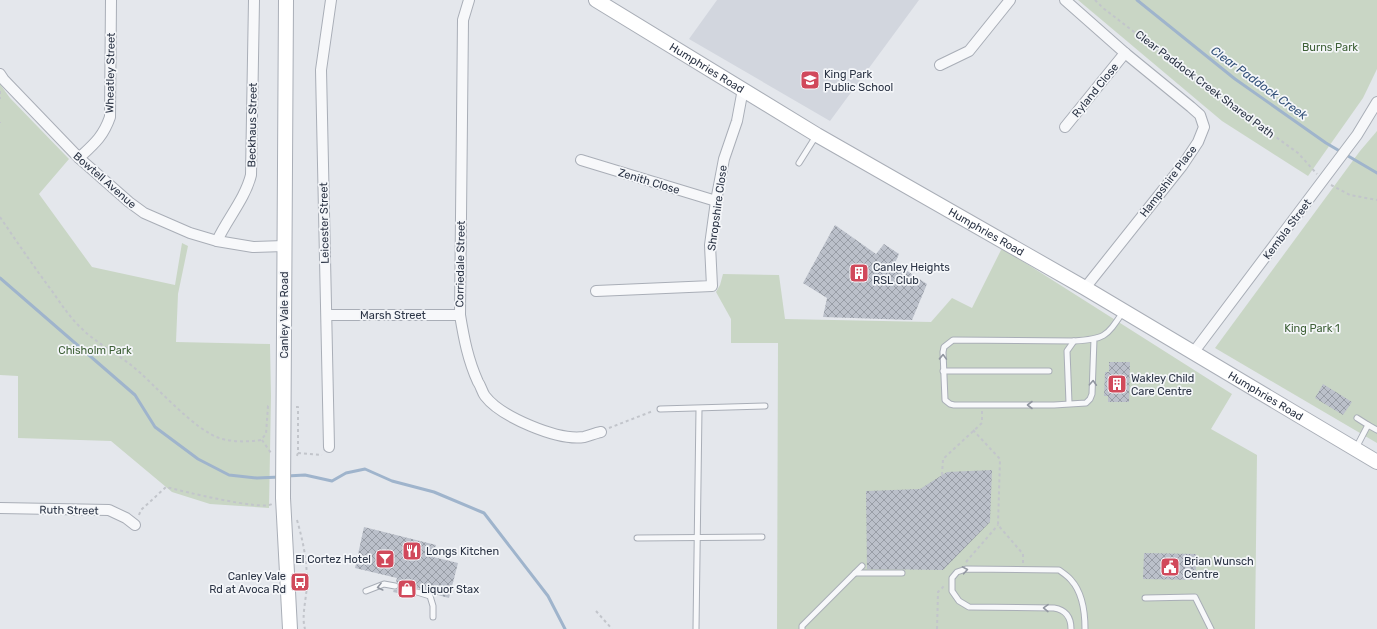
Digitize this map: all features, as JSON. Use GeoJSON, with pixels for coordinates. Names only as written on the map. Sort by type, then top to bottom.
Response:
{"type":"FeatureCollection","features":[{"type":"Feature","properties":{"kind":"street","name":"Wheatley Street"},"geometry":{"type":"LineString","coordinates":[[79,158],[98,141],[105,130],[110,117],[111,0]]}},
{"type":"Feature","properties":{"kind":"street","name":"Beckhaus Street"},"geometry":{"type":"LineString","coordinates":[[217,241],[245,192],[251,175],[254,0]]}},
{"type":"Feature","properties":{"kind":"street","name":"Canley Vale Road"},"geometry":{"type":"LineString","coordinates":[[286,0],[284,246],[290,462],[279,501],[290,629]]}},
{"type":"Feature","properties":{"kind":"street","name":"Leicester Street"},"geometry":{"type":"LineString","coordinates":[[329,447],[321,70],[331,0]]}},
{"type":"Feature","properties":{"kind":"street","name":"Corriedale Street"},"geometry":{"type":"LineString","coordinates":[[469,0],[463,20],[460,315],[465,346],[471,367],[485,396],[505,413],[550,433],[565,436],[583,437],[601,432]]}},
{"type":"Feature","properties":{"kind":"street","name":"Humphries Road"},"geometry":{"type":"LineString","coordinates":[[596,0],[817,135],[1085,288],[1377,462]]}},
{"type":"Feature","properties":{"kind":"street"},"geometry":{"type":"LineString","coordinates":[[940,65],[969,51],[1010,0]]}},
{"type":"Feature","properties":{"kind":"street","name":"Hampshire Place"},"geometry":{"type":"LineString","coordinates":[[1065,0],[1124,54],[1200,115],[1204,127],[1198,142],[1182,166],[1085,288]]}},
{"type":"Feature","properties":{"kind":"street","name":"Ryland Close"},"geometry":{"type":"LineString","coordinates":[[1065,127],[1124,54]]}},
{"type":"Feature","properties":{"kind":"street","name":"Bowtell Avenue"},"geometry":{"type":"LineString","coordinates":[[0,74],[79,158],[129,202],[144,213],[190,233],[217,241],[252,247],[284,246]]}},
{"type":"Feature","properties":{"kind":"street","name":"Shropshire Close"},"geometry":{"type":"LineString","coordinates":[[596,291],[712,286],[710,245],[716,201],[724,159],[737,121],[743,89]]}},
{"type":"Feature","properties":{"kind":"street","name":"Kembla Street"},"geometry":{"type":"LineString","coordinates":[[1193,353],[1357,135],[1377,102]]}},
{"type":"Feature","properties":{"kind":"street","name":"Zenith Close"},"geometry":{"type":"LineString","coordinates":[[581,160],[716,201]]}},
{"type":"Feature","properties":{"kind":"street","name":"Marsh Street"},"geometry":{"type":"LineString","coordinates":[[327,315],[460,315]]}},
{"type":"Feature","properties":{"kind":"street","name":"Ruth Street"},"geometry":{"type":"LineString","coordinates":[[0,508],[109,510],[126,518],[135,525]]}},
{"type":"Feature","properties":{"kind":"lane"},"geometry":{"type":"LineString","coordinates":[[799,163],[817,135]]}},
{"type":"Feature","properties":{"kind":"lane"},"geometry":{"type":"LineString","coordinates":[[1094,339],[1092,394],[1086,403],[1054,405],[954,405],[947,402],[944,396],[942,371],[943,352],[944,347],[953,340],[1074,341],[1094,339],[1105,335],[1124,311]]}},
{"type":"Feature","properties":{"kind":"lane"},"geometry":{"type":"LineString","coordinates":[[1069,404],[1067,351],[1074,341]]}},
{"type":"Feature","properties":{"kind":"lane"},"geometry":{"type":"LineString","coordinates":[[942,371],[1049,371]]}},
{"type":"Feature","properties":{"kind":"lane"},"geometry":{"type":"LineString","coordinates":[[660,409],[765,406]]}},
{"type":"Feature","properties":{"kind":"lane"},"geometry":{"type":"LineString","coordinates":[[696,629],[699,408]]}},
{"type":"Feature","properties":{"kind":"lane"},"geometry":{"type":"LineString","coordinates":[[1357,418],[1377,430]]}},
{"type":"Feature","properties":{"kind":"lane"},"geometry":{"type":"LineString","coordinates":[[1355,449],[1368,425]]}},
{"type":"Feature","properties":{"kind":"lane"},"geometry":{"type":"LineString","coordinates":[[637,538],[762,537]]}},
{"type":"Feature","properties":{"kind":"lane"},"geometry":{"type":"LineString","coordinates":[[802,629],[802,626],[862,566]]}},
{"type":"Feature","properties":{"kind":"lane"},"geometry":{"type":"LineString","coordinates":[[1071,629],[1071,622],[1068,614],[1062,609],[969,607],[959,601],[952,591],[952,578],[957,572],[966,569],[1059,570],[1072,581],[1082,600],[1085,629]]}},
{"type":"Feature","properties":{"kind":"lane"},"geometry":{"type":"LineString","coordinates":[[855,573],[902,573]]}},
{"type":"Feature","properties":{"kind":"lane"},"geometry":{"type":"LineString","coordinates":[[366,591],[384,584],[395,586]]}},
{"type":"Feature","properties":{"kind":"lane"},"geometry":{"type":"LineString","coordinates":[[417,592],[430,596],[433,606],[433,617]]}},
{"type":"Feature","properties":{"kind":"lane"},"geometry":{"type":"LineString","coordinates":[[1145,598],[1195,598],[1211,629]]}},
{"type":"Feature","properties":{"kind":"path","name":"Clear Paddock Creek Shared Path"},"geometry":{"type":"LineString","coordinates":[[1095,0],[1103,8],[1186,72],[1298,153],[1314,171]]}},
{"type":"Feature","properties":{"kind":"path"},"geometry":{"type":"LineString","coordinates":[[0,91],[0,99]]}},
{"type":"Feature","properties":{"kind":"path"},"geometry":{"type":"LineString","coordinates":[[1334,187],[1350,195],[1377,200]]}},
{"type":"Feature","properties":{"kind":"path"},"geometry":{"type":"LineString","coordinates":[[0,217],[80,328],[96,341],[130,364],[174,405],[201,427],[221,438],[252,442],[261,440],[266,434],[268,406],[274,406]]}},
{"type":"Feature","properties":{"kind":"path"},"geometry":{"type":"LineString","coordinates":[[942,475],[943,459],[982,423],[982,405]]}},
{"type":"Feature","properties":{"kind":"path"},"geometry":{"type":"LineString","coordinates":[[290,462],[298,453],[298,407]]}},
{"type":"Feature","properties":{"kind":"path"},"geometry":{"type":"LineString","coordinates":[[601,432],[646,412],[660,409]]}},
{"type":"Feature","properties":{"kind":"path"},"geometry":{"type":"LineString","coordinates":[[957,572],[998,525],[1000,459],[973,430]]}},
{"type":"Feature","properties":{"kind":"path"},"geometry":{"type":"LineString","coordinates":[[298,453],[333,455],[329,447]]}},
{"type":"Feature","properties":{"kind":"path"},"geometry":{"type":"LineString","coordinates":[[135,525],[141,510],[166,487],[209,498],[269,506],[279,501]]}},
{"type":"Feature","properties":{"kind":"path"},"geometry":{"type":"LineString","coordinates":[[296,514],[305,549],[307,582],[303,617],[305,629]]}},
{"type":"Feature","properties":{"kind":"path"},"geometry":{"type":"LineString","coordinates":[[998,525],[1023,554],[1022,569]]}},
{"type":"Feature","properties":{"kind":"path"},"geometry":{"type":"LineString","coordinates":[[937,629],[938,592],[952,578]]}},
{"type":"Feature","properties":{"kind":"path"},"geometry":{"type":"LineString","coordinates":[[596,611],[612,629]]}},
{"type":"Feature","properties":{"kind":"shaded area","name":"King Park Public School"},"geometry":{"type":"Polygon","coordinates":[[[717,0],[919,0],[830,121],[689,39],[717,0]]]}},
{"type":"Feature","properties":{"kind":"green space","name":"Burns Park"},"geometry":{"type":"Polygon","coordinates":[[[1078,0],[1377,0],[1377,69],[1363,98],[1308,176],[1222,121],[1078,0]]]}},
{"type":"Feature","properties":{"kind":"green space","name":"Chisholm Park"},"geometry":{"type":"Polygon","coordinates":[[[0,84],[10,98],[69,159],[39,194],[92,267],[175,285],[182,243],[188,246],[178,294],[176,342],[270,344],[271,396],[269,508],[210,504],[172,492],[111,441],[18,438],[18,376],[0,375],[0,84]]]}},
{"type":"Feature","properties":{"kind":"green space","name":"King Park 1"},"geometry":{"type":"Polygon","coordinates":[[[1377,131],[1377,443],[1215,348],[1360,151],[1377,131]]]}},
{"type":"Feature","properties":{"kind":"green space"},"geometry":{"type":"Polygon","coordinates":[[[1002,248],[1232,394],[1211,429],[1257,455],[1255,629],[777,629],[778,343],[731,343],[731,319],[716,292],[723,274],[779,275],[785,319],[931,322],[952,298],[972,308],[1002,248]]]}},
{"type":"Feature","properties":{"kind":"building","name":"Canley Heights RSL Club"},"geometry":{"type":"Polygon","coordinates":[[[835,225],[876,254],[884,244],[899,254],[895,263],[927,284],[912,320],[823,317],[827,298],[803,283],[835,225]]]}},
{"type":"Feature","properties":{"kind":"building","name":"Wakley Child Care Centre"},"geometry":{"type":"Polygon","coordinates":[[[1109,362],[1130,362],[1129,402],[1108,402],[1108,396],[1104,396],[1105,372],[1109,372],[1109,362]]]}},
{"type":"Feature","properties":{"kind":"building"},"geometry":{"type":"Polygon","coordinates":[[[1323,384],[1352,402],[1343,415],[1315,398],[1323,384]]]}},
{"type":"Feature","properties":{"kind":"building"},"geometry":{"type":"Polygon","coordinates":[[[992,470],[990,522],[943,570],[867,569],[866,491],[920,489],[947,472],[992,470]]]}},
{"type":"Feature","properties":{"kind":"building"},"geometry":{"type":"Polygon","coordinates":[[[364,527],[436,545],[433,557],[458,563],[449,598],[418,588],[413,591],[416,597],[393,592],[399,587],[399,584],[396,582],[397,578],[355,568],[364,527]]]}},
{"type":"Feature","properties":{"kind":"building","name":"Brian Wunsch Centre"},"geometry":{"type":"Polygon","coordinates":[[[1144,553],[1196,554],[1196,580],[1143,579],[1144,553]]]}},
{"type":"Feature","properties":{"kind":"waterway","name":"Clear Paddock Creek"},"geometry":{"type":"LineString","coordinates":[[1137,0],[1235,79],[1326,143],[1377,173]]}},
{"type":"Feature","properties":{"kind":"waterway"},"geometry":{"type":"LineString","coordinates":[[0,278],[135,395],[155,427],[198,459],[229,475],[257,478],[280,477]]}},
{"type":"Feature","properties":{"kind":"waterway"},"geometry":{"type":"LineString","coordinates":[[287,476],[305,475],[332,481],[346,473],[365,469],[392,481],[434,492],[484,513],[548,596],[565,629]]}},
{"type":"Feature","properties":{"kind":"place","name":"King Park Public School"},"geometry":{"type":"Point","coordinates":[810,80]}},
{"type":"Feature","properties":{"kind":"place","name":"Canley Heights RSL Club"},"geometry":{"type":"Point","coordinates":[859,273]}},
{"type":"Feature","properties":{"kind":"place","name":"Wakley Child Care Centre"},"geometry":{"type":"Point","coordinates":[1117,384]}},
{"type":"Feature","properties":{"kind":"place","name":"Longs Kitchen"},"geometry":{"type":"Point","coordinates":[412,551]}},
{"type":"Feature","properties":{"kind":"place","name":"El Cortez Hotel"},"geometry":{"type":"Point","coordinates":[385,559]}},
{"type":"Feature","properties":{"kind":"place","name":"Brian Wunsch Centre"},"geometry":{"type":"Point","coordinates":[1170,567]}},
{"type":"Feature","properties":{"kind":"place","name":"Canley Vale Rd at Avoca Rd"},"geometry":{"type":"Point","coordinates":[300,582]}},
{"type":"Feature","properties":{"kind":"place","name":"Liquor Stax"},"geometry":{"type":"Point","coordinates":[407,589]}}]}
